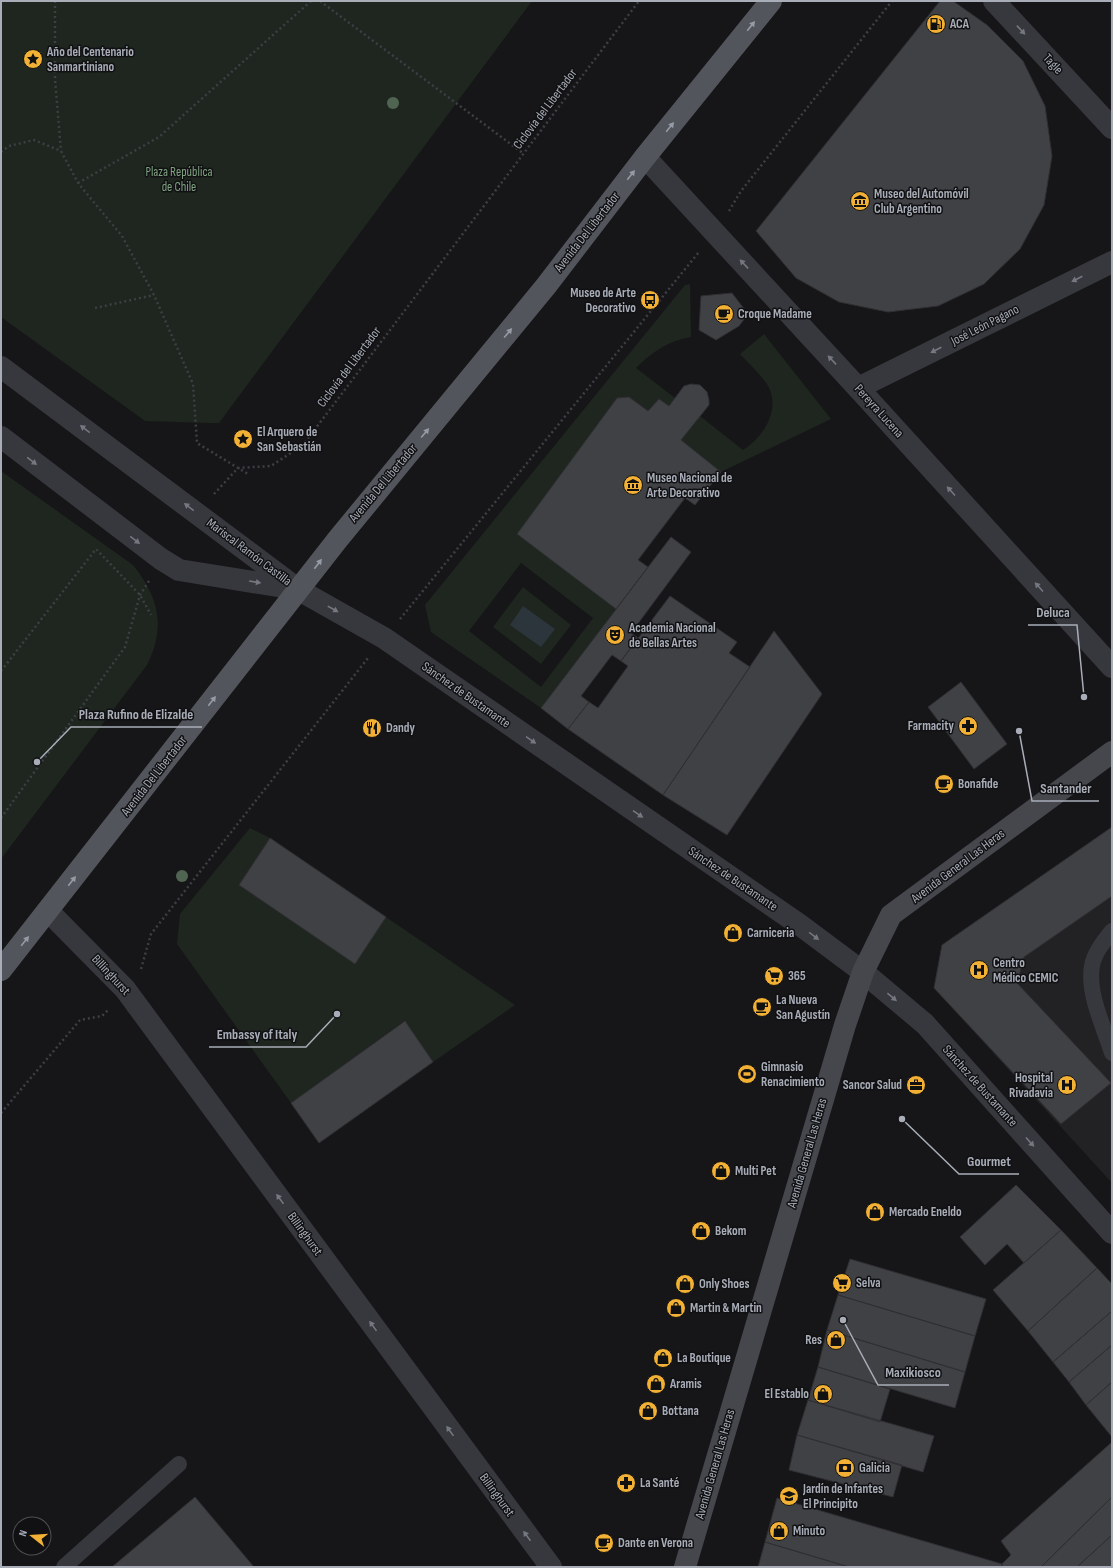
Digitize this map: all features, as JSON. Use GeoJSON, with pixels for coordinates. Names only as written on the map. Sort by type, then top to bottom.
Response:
{"type":"FeatureCollection","features":[{"type":"Feature","properties":{"kind":"main road","name":"Avenida Del Libertador"},"geometry":{"type":"LineString","coordinates":[[1,970],[299,590],[338,538],[546,286],[645,157],[771,1]]}},
{"type":"Feature","properties":{"kind":"main road","name":"Avenida General Las Heras"},"geometry":{"type":"LineString","coordinates":[[685,1567],[845,1025],[863,972],[891,915],[1112,752]]}},
{"type":"Feature","properties":{"kind":"street","name":"Tagle"},"geometry":{"type":"LineString","coordinates":[[994,1],[1112,128]]}},
{"type":"Feature","properties":{"kind":"street","name":"Pereyra Lucena"},"geometry":{"type":"LineString","coordinates":[[645,157],[858,388],[1112,668]]}},
{"type":"Feature","properties":{"kind":"street","name":"José León Pagano"},"geometry":{"type":"LineString","coordinates":[[858,388],[1112,262]]}},
{"type":"Feature","properties":{"kind":"street","name":"Mariscal Ramón Castilla"},"geometry":{"type":"LineString","coordinates":[[1,368],[299,590]]}},
{"type":"Feature","properties":{"kind":"street","name":"Mariscal Ramón Castilla"},"geometry":{"type":"LineString","coordinates":[[1,437],[161,559],[179,570],[299,590]]}},
{"type":"Feature","properties":{"kind":"street","name":"Sánchez de Bustamante"},"geometry":{"type":"LineString","coordinates":[[299,590],[384,638],[800,925],[863,972],[924,1024],[1112,1233]]}},
{"type":"Feature","properties":{"kind":"street","name":"Billinghurst"},"geometry":{"type":"LineString","coordinates":[[48,911],[125,989],[551,1567]]}},
{"type":"Feature","properties":{"kind":"lane"},"geometry":{"type":"LineString","coordinates":[[1112,931],[1100,947],[1092,965],[1091,982],[1095,1000],[1112,1053]]}},
{"type":"Feature","properties":{"kind":"lane"},"geometry":{"type":"LineString","coordinates":[[64,1567],[179,1464]]}},
{"type":"Feature","properties":{"kind":"path"},"geometry":{"type":"LineString","coordinates":[[55,1],[55,79],[61,151],[78,183],[122,236],[154,295],[193,384],[197,443],[248,474]]}},
{"type":"Feature","properties":{"kind":"path"},"geometry":{"type":"LineString","coordinates":[[78,183],[159,137],[311,1]]}},
{"type":"Feature","properties":{"kind":"path"},"geometry":{"type":"LineString","coordinates":[[320,1],[524,154]]}},
{"type":"Feature","properties":{"kind":"path","name":"Ciclovía del Libertador"},"geometry":{"type":"LineString","coordinates":[[238,468],[271,466],[303,445],[639,1]]}},
{"type":"Feature","properties":{"kind":"path"},"geometry":{"type":"LineString","coordinates":[[1,1113],[80,1020],[102,1016],[125,989],[142,967],[150,934],[384,638],[715,233],[741,191],[892,1]]}},
{"type":"Feature","properties":{"kind":"path"},"geometry":{"type":"LineString","coordinates":[[1,152],[9,146],[34,140],[61,151]]}},
{"type":"Feature","properties":{"kind":"path"},"geometry":{"type":"LineString","coordinates":[[95,308],[154,295]]}},
{"type":"Feature","properties":{"kind":"path"},"geometry":{"type":"LineString","coordinates":[[197,513],[238,468]]}},
{"type":"Feature","properties":{"kind":"path"},"geometry":{"type":"LineString","coordinates":[[1,671],[96,549],[140,596],[151,615]]}},
{"type":"Feature","properties":{"kind":"path"},"geometry":{"type":"LineString","coordinates":[[1,818],[124,647],[140,596],[161,559]]}},
{"type":"Feature","properties":{"kind":"shaded area"},"geometry":{"type":"Polygon","coordinates":[[[523,606],[555,629],[541,647],[510,625],[523,606]]]}},
{"type":"Feature","properties":{"kind":"shaded area","name":"Hospital Rivadavia"},"geometry":{"type":"Polygon","coordinates":[[[1112,827],[1112,1183],[934,988],[942,945],[1112,827]]]}},
{"type":"Feature","properties":{"kind":"green space","name":"Plaza República de Chile"},"geometry":{"type":"Polygon","coordinates":[[[1,1],[532,1],[219,423],[209,423],[145,421],[1,317],[1,1]]]}},
{"type":"Feature","properties":{"kind":"green space"},"geometry":{"type":"Polygon","coordinates":[[[690,284],[691,337],[668,344],[648,357],[636,368],[675,398],[669,406],[659,399],[648,411],[629,397],[617,398],[518,535],[616,609],[541,708],[431,632],[425,605],[685,285],[690,284]],[[521,563],[469,631],[541,687],[593,618],[521,563]]]}},
{"type":"Feature","properties":{"kind":"green space"},"geometry":{"type":"Polygon","coordinates":[[[764,334],[831,419],[721,472],[681,440],[700,416],[743,450],[762,432],[767,424],[772,407],[770,390],[768,385],[740,354],[764,334]]]}},
{"type":"Feature","properties":{"kind":"green space"},"geometry":{"type":"Polygon","coordinates":[[[1,471],[133,565],[149,589],[154,601],[158,625],[153,651],[147,665],[1,859],[1,471]]]}},
{"type":"Feature","properties":{"kind":"green space"},"geometry":{"type":"Polygon","coordinates":[[[523,587],[571,625],[541,664],[493,627],[523,587]]]}},
{"type":"Feature","properties":{"kind":"green space"},"geometry":{"type":"Polygon","coordinates":[[[250,828],[270,838],[239,885],[354,963],[386,917],[515,1005],[433,1062],[404,1021],[291,1103],[177,944],[180,914],[250,828]]]}},
{"type":"Feature","properties":{"kind":"building"},"geometry":{"type":"Polygon","coordinates":[[[940,1],[953,1],[987,25],[1023,61],[1045,106],[1052,156],[1044,205],[1020,249],[984,284],[938,306],[888,312],[839,302],[796,278],[756,231],[940,1]]]}},
{"type":"Feature","properties":{"kind":"building"},"geometry":{"type":"Polygon","coordinates":[[[732,293],[748,314],[739,326],[716,340],[699,330],[701,296],[732,293]]]}},
{"type":"Feature","properties":{"kind":"building","name":"Museo Nacional de Arte Decorativo"},"geometry":{"type":"Polygon","coordinates":[[[691,384],[700,385],[707,392],[709,405],[681,440],[721,472],[695,505],[685,498],[638,560],[648,567],[616,609],[517,534],[617,398],[629,397],[648,411],[659,399],[669,406],[684,386],[691,384]]]}},
{"type":"Feature","properties":{"kind":"building","name":"Academia Nacional de Bellas Artes"},"geometry":{"type":"Polygon","coordinates":[[[671,537],[691,552],[631,633],[638,638],[621,661],[612,655],[581,696],[589,702],[568,729],[541,708],[671,537]]]}},
{"type":"Feature","properties":{"kind":"building"},"geometry":{"type":"Polygon","coordinates":[[[670,596],[737,642],[729,653],[750,667],[663,795],[568,729],[589,702],[598,708],[628,666],[621,661],[670,596]]]}},
{"type":"Feature","properties":{"kind":"building"},"geometry":{"type":"Polygon","coordinates":[[[774,631],[822,694],[727,835],[663,795],[774,631]]]}},
{"type":"Feature","properties":{"kind":"building","name":"Farmacity"},"geometry":{"type":"Polygon","coordinates":[[[961,682],[1007,744],[974,769],[928,707],[961,682]]]}},
{"type":"Feature","properties":{"kind":"building","name":"Hospital Rivadavia"},"geometry":{"type":"Polygon","coordinates":[[[1112,827],[1112,896],[1024,957],[1017,983],[1111,1083],[1061,1124],[934,988],[942,945],[1112,827]]]}},
{"type":"Feature","properties":{"kind":"building"},"geometry":{"type":"Polygon","coordinates":[[[270,838],[386,917],[355,964],[239,885],[270,838]]]}},
{"type":"Feature","properties":{"kind":"building"},"geometry":{"type":"Polygon","coordinates":[[[405,1021],[433,1062],[319,1143],[291,1103],[405,1021]]]}},
{"type":"Feature","properties":{"kind":"building"},"geometry":{"type":"Polygon","coordinates":[[[1016,1185],[1061,1230],[1024,1263],[1007,1244],[985,1265],[960,1237],[1016,1185]]]}},
{"type":"Feature","properties":{"kind":"building"},"geometry":{"type":"Polygon","coordinates":[[[1061,1230],[1097,1268],[1028,1331],[993,1290],[1061,1230]]]}},
{"type":"Feature","properties":{"kind":"building"},"geometry":{"type":"Polygon","coordinates":[[[850,1259],[986,1299],[975,1336],[838,1295],[850,1259]]]}},
{"type":"Feature","properties":{"kind":"building"},"geometry":{"type":"Polygon","coordinates":[[[1097,1268],[1112,1284],[1112,1311],[1053,1362],[1028,1331],[1097,1268]]]}},
{"type":"Feature","properties":{"kind":"building"},"geometry":{"type":"Polygon","coordinates":[[[838,1295],[975,1336],[965,1372],[827,1330],[838,1295]]]}},
{"type":"Feature","properties":{"kind":"building"},"geometry":{"type":"Polygon","coordinates":[[[1112,1311],[1112,1345],[1069,1382],[1053,1362],[1112,1311]]]}},
{"type":"Feature","properties":{"kind":"building"},"geometry":{"type":"Polygon","coordinates":[[[827,1330],[965,1372],[955,1408],[818,1367],[827,1330]]]}},
{"type":"Feature","properties":{"kind":"building"},"geometry":{"type":"Polygon","coordinates":[[[1112,1345],[1112,1382],[1086,1405],[1069,1382],[1112,1345]]]}},
{"type":"Feature","properties":{"kind":"building"},"geometry":{"type":"Polygon","coordinates":[[[818,1367],[890,1389],[880,1422],[808,1400],[818,1367]]]}},
{"type":"Feature","properties":{"kind":"building"},"geometry":{"type":"Polygon","coordinates":[[[1112,1382],[1112,1437],[1086,1405],[1112,1382]]]}},
{"type":"Feature","properties":{"kind":"building"},"geometry":{"type":"Polygon","coordinates":[[[808,1400],[934,1436],[923,1472],[797,1435],[808,1400]]]}},
{"type":"Feature","properties":{"kind":"building","name":"Galicia"},"geometry":{"type":"Polygon","coordinates":[[[797,1435],[902,1465],[893,1497],[789,1470],[797,1435]]]}},
{"type":"Feature","properties":{"kind":"building"},"geometry":{"type":"Polygon","coordinates":[[[1112,1442],[1112,1497],[1041,1567],[1002,1567],[1002,1564],[1011,1555],[1001,1541],[1112,1442]]]}},
{"type":"Feature","properties":{"kind":"building"},"geometry":{"type":"Polygon","coordinates":[[[195,1497],[254,1567],[112,1567],[195,1497]]]}},
{"type":"Feature","properties":{"kind":"building"},"geometry":{"type":"Polygon","coordinates":[[[1112,1497],[1112,1535],[1077,1567],[1041,1567],[1112,1497]]]}},
{"type":"Feature","properties":{"kind":"building"},"geometry":{"type":"Polygon","coordinates":[[[777,1498],[1002,1564],[1002,1567],[849,1567],[765,1542],[777,1498]]]}},
{"type":"Feature","properties":{"kind":"building"},"geometry":{"type":"Polygon","coordinates":[[[1112,1535],[1112,1567],[1077,1567],[1112,1535]]]}},
{"type":"Feature","properties":{"kind":"building"},"geometry":{"type":"Polygon","coordinates":[[[765,1542],[849,1567],[758,1567],[765,1542]]]}},
{"type":"Feature","properties":{"kind":"place","name":"ACA"},"geometry":{"type":"Point","coordinates":[936,24]}},
{"type":"Feature","properties":{"kind":"place","name":"Año del Centenario Sanmartiniano"},"geometry":{"type":"Point","coordinates":[33,59]}},
{"type":"Feature","properties":{"kind":"place","name":"Museo del Automóvil Club Argentino"},"geometry":{"type":"Point","coordinates":[860,201]}},
{"type":"Feature","properties":{"kind":"place","name":"Museo de Arte Decorativo"},"geometry":{"type":"Point","coordinates":[650,300]}},
{"type":"Feature","properties":{"kind":"place","name":"Croque Madame"},"geometry":{"type":"Point","coordinates":[724,314]}},
{"type":"Feature","properties":{"kind":"place","name":"El Arquero de San Sebastián"},"geometry":{"type":"Point","coordinates":[243,439]}},
{"type":"Feature","properties":{"kind":"place","name":"Museo Nacional de Arte Decorativo"},"geometry":{"type":"Point","coordinates":[633,485]}},
{"type":"Feature","properties":{"kind":"place","name":"Academia Nacional de Bellas Artes"},"geometry":{"type":"Point","coordinates":[615,635]}},
{"type":"Feature","properties":{"kind":"place","name":"Deluca"},"geometry":{"type":"Point","coordinates":[1084,697]}},
{"type":"Feature","properties":{"kind":"place","name":"Farmacity"},"geometry":{"type":"Point","coordinates":[968,726]}},
{"type":"Feature","properties":{"kind":"place","name":"Dandy"},"geometry":{"type":"Point","coordinates":[372,728]}},
{"type":"Feature","properties":{"kind":"place","name":"Santander"},"geometry":{"type":"Point","coordinates":[1019,731]}},
{"type":"Feature","properties":{"kind":"place","name":"Plaza Rufino de Elizalde"},"geometry":{"type":"Point","coordinates":[37,762]}},
{"type":"Feature","properties":{"kind":"place","name":"Bonafide"},"geometry":{"type":"Point","coordinates":[944,784]}},
{"type":"Feature","properties":{"kind":"place","name":"Carniceria"},"geometry":{"type":"Point","coordinates":[733,933]}},
{"type":"Feature","properties":{"kind":"place","name":"Centro Médico CEMIC"},"geometry":{"type":"Point","coordinates":[979,970]}},
{"type":"Feature","properties":{"kind":"place","name":"365"},"geometry":{"type":"Point","coordinates":[774,976]}},
{"type":"Feature","properties":{"kind":"place","name":"La Nueva San Agustín"},"geometry":{"type":"Point","coordinates":[762,1007]}},
{"type":"Feature","properties":{"kind":"place","name":"Embassy of Italy"},"geometry":{"type":"Point","coordinates":[337,1014]}},
{"type":"Feature","properties":{"kind":"place","name":"Gimnasio Renacimiento"},"geometry":{"type":"Point","coordinates":[747,1074]}},
{"type":"Feature","properties":{"kind":"place","name":"Sancor Salud"},"geometry":{"type":"Point","coordinates":[916,1085]}},
{"type":"Feature","properties":{"kind":"place","name":"Hospital Rivadavia"},"geometry":{"type":"Point","coordinates":[1067,1085]}},
{"type":"Feature","properties":{"kind":"place","name":"Gourmet"},"geometry":{"type":"Point","coordinates":[902,1119]}},
{"type":"Feature","properties":{"kind":"place","name":"Multi Pet"},"geometry":{"type":"Point","coordinates":[721,1171]}},
{"type":"Feature","properties":{"kind":"place","name":"Mercado Eneldo"},"geometry":{"type":"Point","coordinates":[875,1212]}},
{"type":"Feature","properties":{"kind":"place","name":"Bekom"},"geometry":{"type":"Point","coordinates":[701,1231]}},
{"type":"Feature","properties":{"kind":"place","name":"Selva"},"geometry":{"type":"Point","coordinates":[842,1283]}},
{"type":"Feature","properties":{"kind":"place","name":"Only Shoes"},"geometry":{"type":"Point","coordinates":[685,1284]}},
{"type":"Feature","properties":{"kind":"place","name":"Martin & Martin"},"geometry":{"type":"Point","coordinates":[676,1308]}},
{"type":"Feature","properties":{"kind":"place","name":"Maxikiosco"},"geometry":{"type":"Point","coordinates":[843,1320]}},
{"type":"Feature","properties":{"kind":"place","name":"Res"},"geometry":{"type":"Point","coordinates":[836,1340]}},
{"type":"Feature","properties":{"kind":"place","name":"La Boutique"},"geometry":{"type":"Point","coordinates":[663,1358]}},
{"type":"Feature","properties":{"kind":"place","name":"Aramis"},"geometry":{"type":"Point","coordinates":[656,1384]}},
{"type":"Feature","properties":{"kind":"place","name":"El Establo"},"geometry":{"type":"Point","coordinates":[823,1394]}},
{"type":"Feature","properties":{"kind":"place","name":"Bottana"},"geometry":{"type":"Point","coordinates":[648,1411]}},
{"type":"Feature","properties":{"kind":"place","name":"Galicia"},"geometry":{"type":"Point","coordinates":[845,1468]}},
{"type":"Feature","properties":{"kind":"place","name":"La Santé"},"geometry":{"type":"Point","coordinates":[626,1483]}},
{"type":"Feature","properties":{"kind":"place","name":"Jardín de Infantes El Principito"},"geometry":{"type":"Point","coordinates":[789,1496]}},
{"type":"Feature","properties":{"kind":"place","name":"Minuto"},"geometry":{"type":"Point","coordinates":[779,1531]}},
{"type":"Feature","properties":{"kind":"place","name":"Dante en Verona"},"geometry":{"type":"Point","coordinates":[604,1543]}}]}
